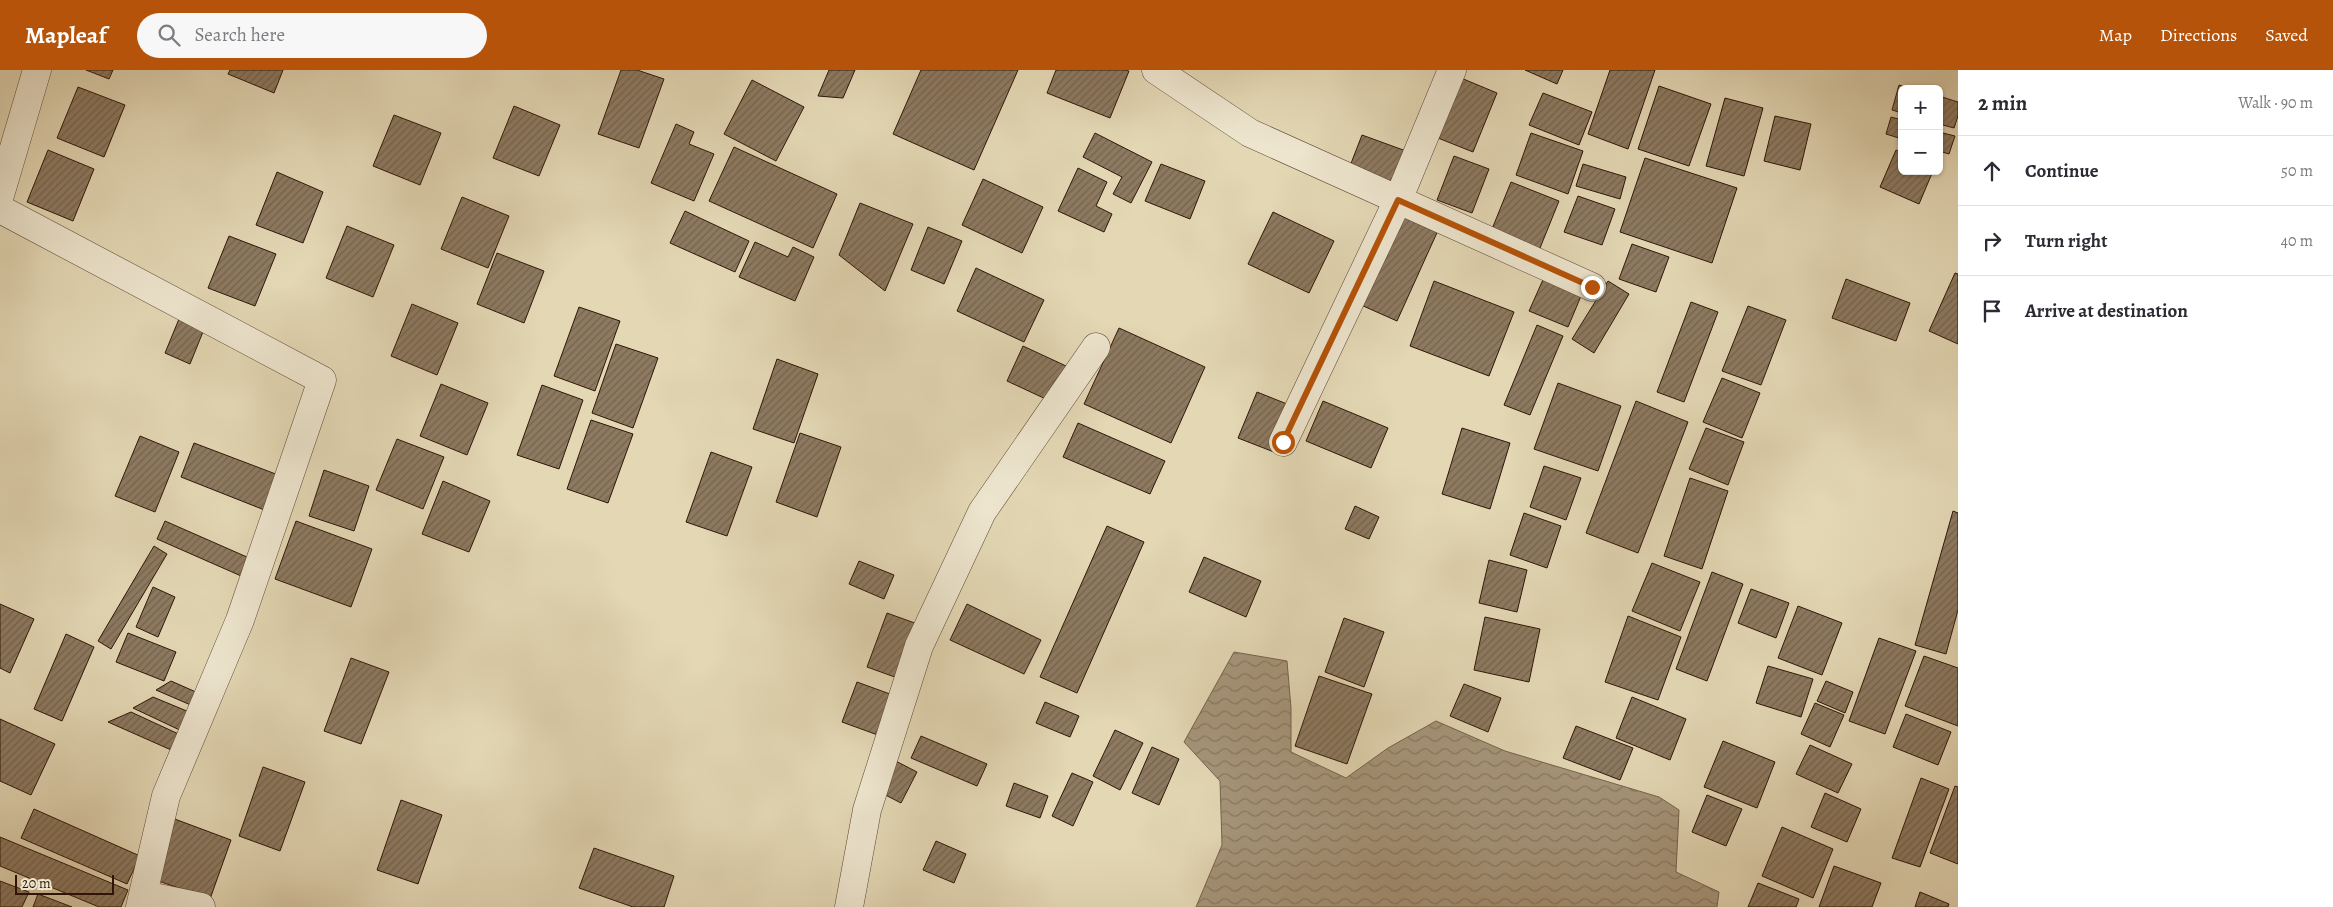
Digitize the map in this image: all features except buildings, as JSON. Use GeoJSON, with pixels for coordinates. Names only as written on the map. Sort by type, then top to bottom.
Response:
{"type":"FeatureCollection","features":[{"type":"Feature","properties":{"kind":"street"},"geometry":{"type":"LineString","coordinates":[[0,195],[37,70]]}},
{"type":"Feature","properties":{"kind":"street"},"geometry":{"type":"LineString","coordinates":[[1156,70],[1250,133],[1592,287]]}},
{"type":"Feature","properties":{"kind":"street"},"geometry":{"type":"LineString","coordinates":[[1283,442],[1398,200],[1452,70]]}},
{"type":"Feature","properties":{"kind":"street"},"geometry":{"type":"LineString","coordinates":[[0,209],[322,380],[240,620],[166,796],[142,901],[201,907]]}},
{"type":"Feature","properties":{"kind":"street"},"geometry":{"type":"LineString","coordinates":[[849,907],[867,810],[919,646],[982,512],[1096,347]]}},
{"type":"Feature","properties":{"kind":"water"},"geometry":{"type":"Polygon","coordinates":[[[1234,652],[1287,661],[1291,708],[1291,752],[1346,778],[1388,748],[1436,721],[1505,751],[1659,797],[1679,810],[1676,872],[1719,892],[1717,907],[1196,907],[1222,845],[1220,781],[1184,742],[1234,652]]]}},
{"type":"Feature","properties":{"kind":"route"},"geometry":{"type":"LineString","coordinates":[[1283,442],[1398,200],[1592,287]]}}]}
